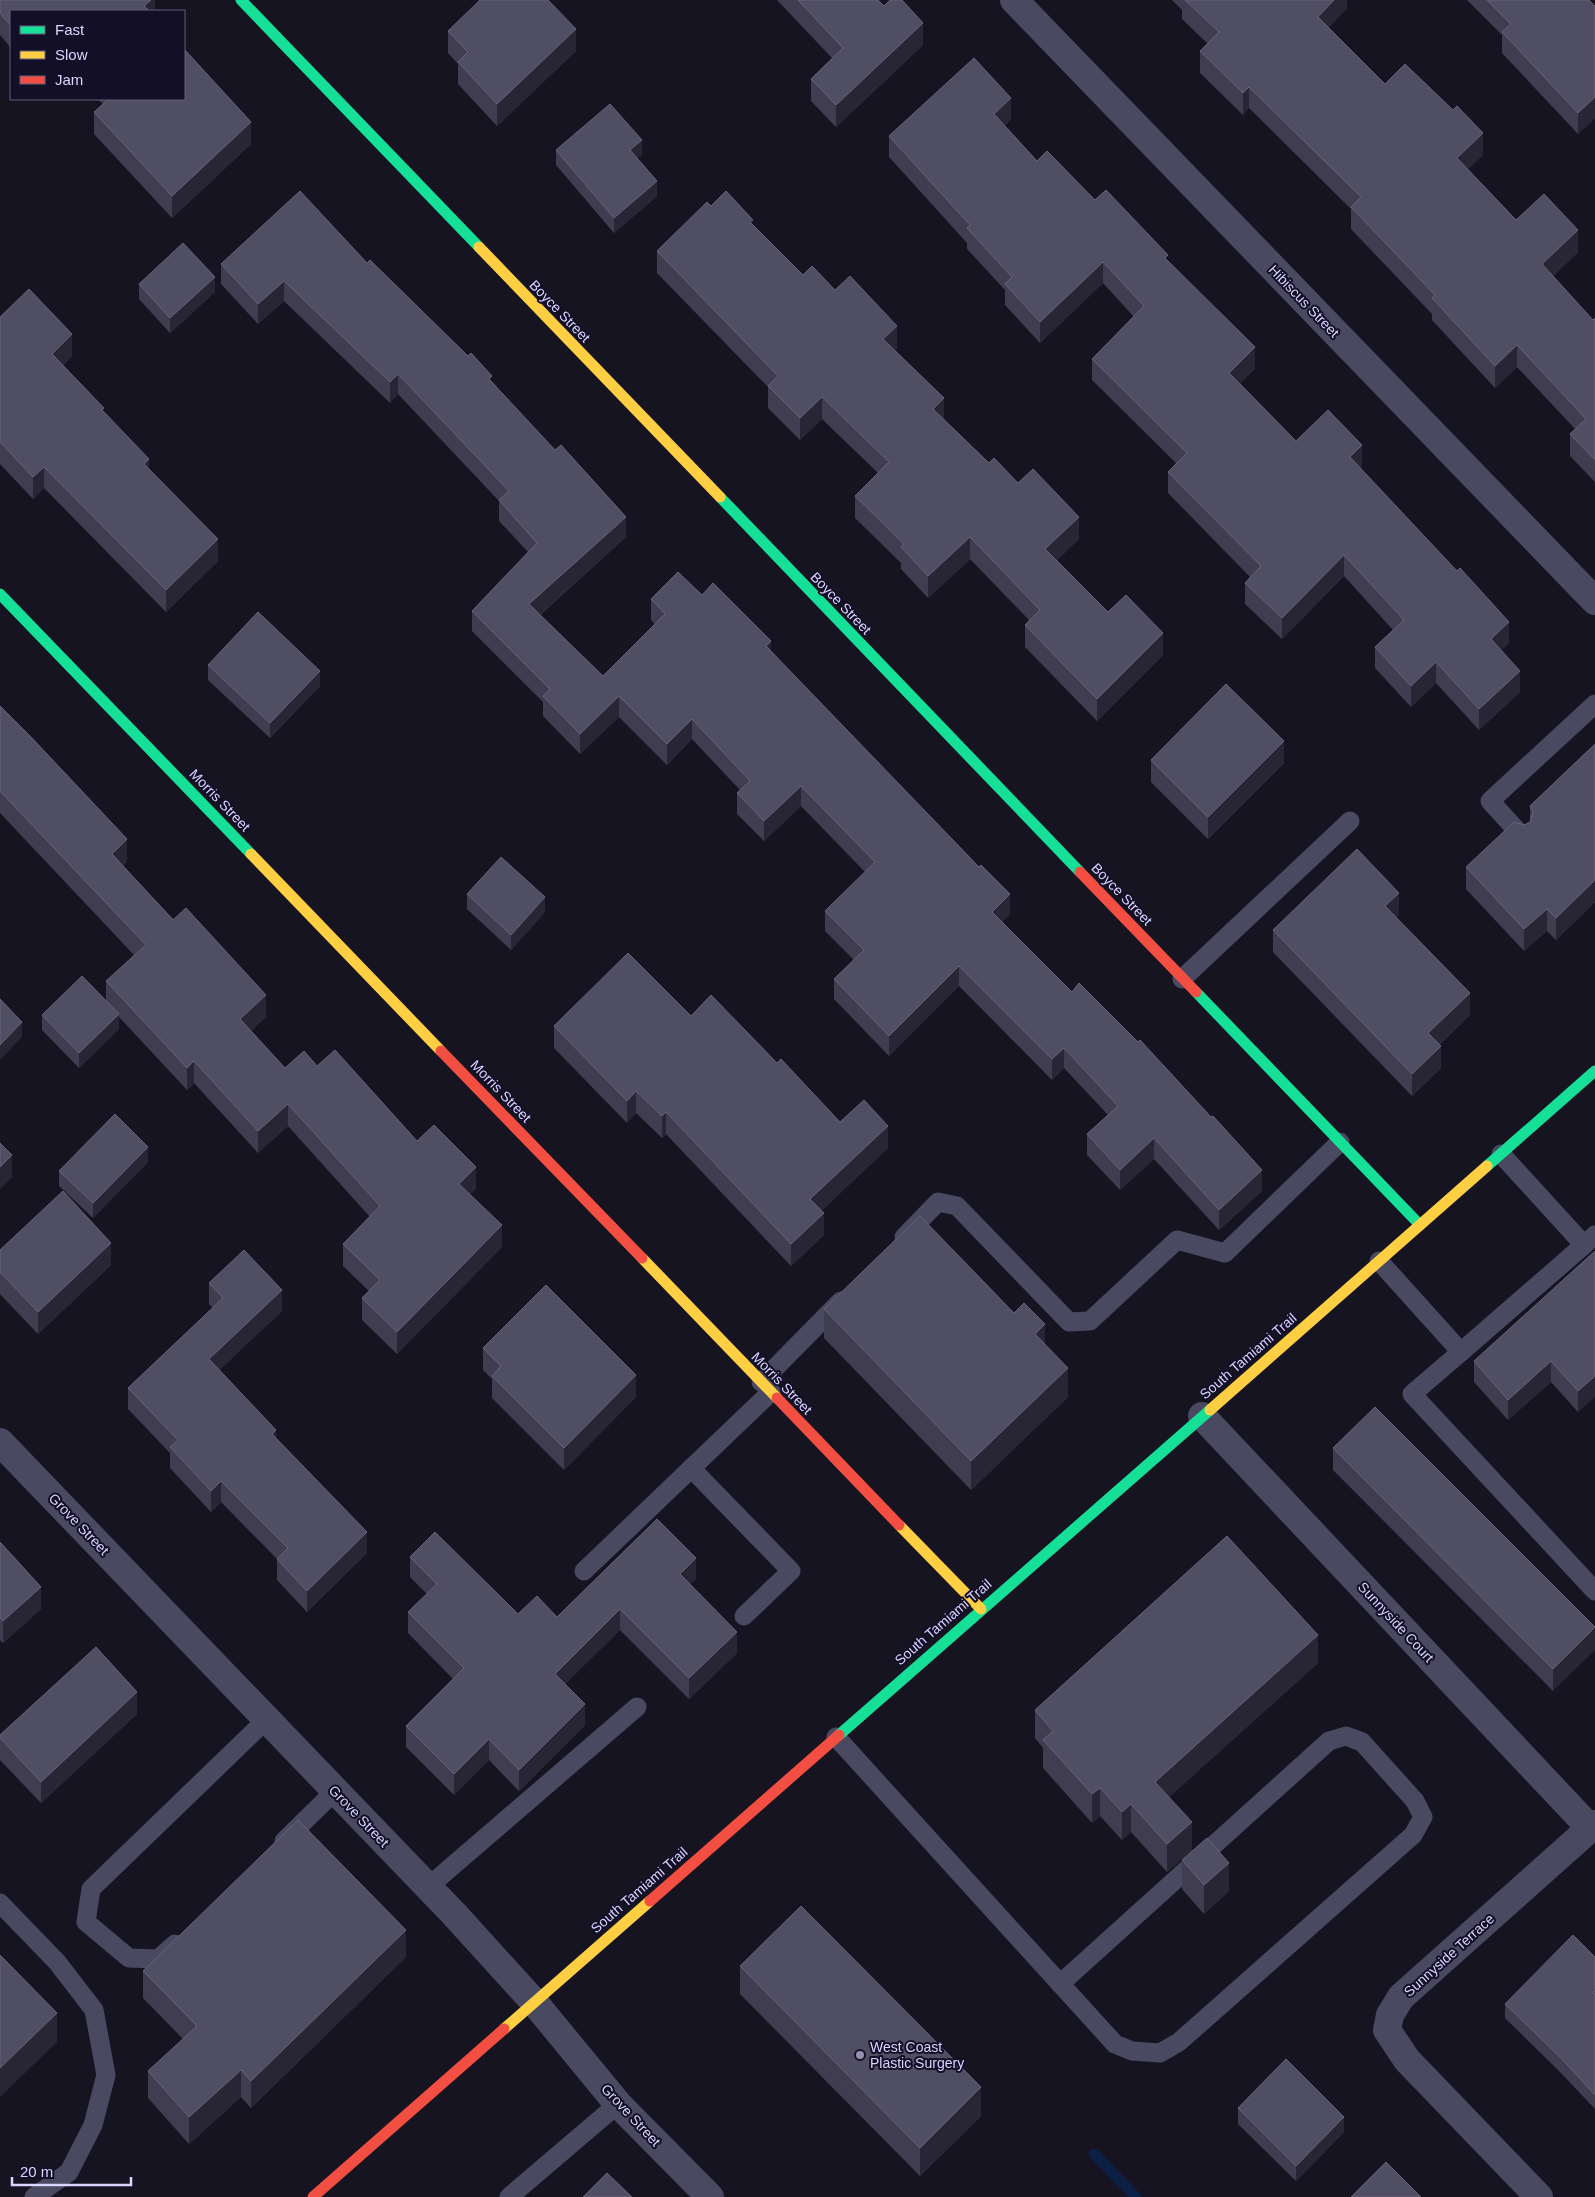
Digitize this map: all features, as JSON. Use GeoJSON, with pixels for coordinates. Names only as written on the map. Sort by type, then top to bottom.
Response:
{"type":"FeatureCollection","features":[{"type":"Feature","properties":{"kind":"street","name":"Boyce Street"},"geometry":{"type":"LineString","coordinates":[[241,0],[1420,1225]]}},
{"type":"Feature","properties":{"kind":"street","name":"Hibiscus Street"},"geometry":{"type":"LineString","coordinates":[[1014,0],[1595,601]]}},
{"type":"Feature","properties":{"kind":"street","name":"Morris Street"},"geometry":{"type":"LineString","coordinates":[[0,594],[981,1609]]}},
{"type":"Feature","properties":{"kind":"street","name":"South Tamiami Trail"},"geometry":{"type":"LineString","coordinates":[[312,2197],[1595,1071]]}},
{"type":"Feature","properties":{"kind":"street","name":"Sunnyside Court"},"geometry":{"type":"LineString","coordinates":[[1202,1416],[1592,1826]]}},
{"type":"Feature","properties":{"kind":"street","name":"Grove Street"},"geometry":{"type":"LineString","coordinates":[[0,1442],[428,1887],[534,2002],[618,2104],[710,2197]]}},
{"type":"Feature","properties":{"kind":"street","name":"Sunnyside Terrace"},"geometry":{"type":"LineString","coordinates":[[1535,2193],[1407,2060],[1387,2030],[1388,2022],[1401,1997],[1592,1826]]}},
{"type":"Feature","properties":{"kind":"lane"},"geometry":{"type":"LineString","coordinates":[[1522,836],[1490,801],[1595,704]]}},
{"type":"Feature","properties":{"kind":"lane"},"geometry":{"type":"LineString","coordinates":[[1182,979],[1350,821]]}},
{"type":"Feature","properties":{"kind":"lane"},"geometry":{"type":"LineString","coordinates":[[890,1250],[938,1202],[957,1206],[1069,1322],[1090,1321],[1177,1240],[1225,1253],[1340,1142]]}},
{"type":"Feature","properties":{"kind":"lane"},"geometry":{"type":"LineString","coordinates":[[1501,1154],[1589,1240],[1412,1394],[1595,1591]]}},
{"type":"Feature","properties":{"kind":"lane"},"geometry":{"type":"LineString","coordinates":[[1379,1261],[1461,1352]]}},
{"type":"Feature","properties":{"kind":"lane"},"geometry":{"type":"LineString","coordinates":[[584,1571],[692,1468],[856,1285]]}},
{"type":"Feature","properties":{"kind":"lane"},"geometry":{"type":"LineString","coordinates":[[692,1468],[791,1570],[744,1616]]}},
{"type":"Feature","properties":{"kind":"lane"},"geometry":{"type":"LineString","coordinates":[[428,1887],[637,1706]]}},
{"type":"Feature","properties":{"kind":"lane"},"geometry":{"type":"LineString","coordinates":[[186,1934],[158,1959],[129,1958],[86,1922],[91,1889],[267,1719]]}},
{"type":"Feature","properties":{"kind":"lane"},"geometry":{"type":"LineString","coordinates":[[836,1737],[1060,1984],[1115,2044],[1132,2051],[1160,2053],[1180,2042],[1413,1835],[1422,1817],[1415,1801],[1362,1742],[1346,1736],[1329,1741],[1060,1984]]}},
{"type":"Feature","properties":{"kind":"lane"},"geometry":{"type":"LineString","coordinates":[[268,1856],[335,1791]]}},
{"type":"Feature","properties":{"kind":"lane"},"geometry":{"type":"LineString","coordinates":[[0,1902],[57,1962],[94,2010],[106,2075],[93,2125],[69,2172],[34,2197]]}},
{"type":"Feature","properties":{"kind":"lane"},"geometry":{"type":"LineString","coordinates":[[509,2197],[618,2104]]}},
{"type":"Feature","properties":{"kind":"building"},"geometry":{"type":"Polygon","coordinates":[[[0,0],[151,0],[144,6],[148,10],[10,10],[10,25],[0,13],[0,0]]]}},
{"type":"Feature","properties":{"kind":"building"},"geometry":{"type":"Polygon","coordinates":[[[480,0],[548,0],[576,29],[497,104],[458,62],[468,52],[448,31],[480,0]]]}},
{"type":"Feature","properties":{"kind":"building"},"geometry":{"type":"Polygon","coordinates":[[[798,0],[878,0],[884,6],[890,0],[902,0],[923,23],[836,105],[811,79],[843,48],[798,0]]]}},
{"type":"Feature","properties":{"kind":"building"},"geometry":{"type":"Polygon","coordinates":[[[1185,0],[1334,0],[1318,17],[1385,84],[1405,64],[1453,110],[1457,106],[1483,133],[1457,158],[1516,220],[1544,194],[1578,230],[1542,264],[1593,320],[1595,318],[1595,460],[1570,434],[1586,419],[1517,345],[1495,366],[1432,298],[1435,295],[1351,207],[1361,197],[1249,87],[1243,93],[1200,51],[1219,32],[1185,0]]]}},
{"type":"Feature","properties":{"kind":"building"},"geometry":{"type":"Polygon","coordinates":[[[1487,0],[1589,0],[1595,6],[1595,97],[1578,113],[1502,32],[1511,24],[1487,0]]]}},
{"type":"Feature","properties":{"kind":"building"},"geometry":{"type":"Polygon","coordinates":[[[185,50],[251,122],[172,196],[94,112],[108,100],[185,100],[185,50]]]}},
{"type":"Feature","properties":{"kind":"building"},"geometry":{"type":"Polygon","coordinates":[[[974,58],[1011,98],[994,114],[1037,161],[1047,151],[1095,200],[1106,190],[1168,255],[1165,258],[1255,347],[1229,373],[1296,441],[1328,410],[1362,445],[1350,457],[1457,571],[1460,568],[1509,622],[1491,639],[1520,671],[1479,709],[1436,662],[1411,686],[1375,647],[1404,620],[1344,555],[1282,618],[1245,583],[1261,566],[1168,472],[1187,453],[1092,359],[1144,306],[1103,262],[1040,322],[1005,284],[1012,277],[967,228],[970,225],[889,136],[974,58]]]}},
{"type":"Feature","properties":{"kind":"building"},"geometry":{"type":"Polygon","coordinates":[[[610,104],[642,140],[630,150],[657,181],[614,218],[556,150],[610,104]]]}},
{"type":"Feature","properties":{"kind":"building"},"geometry":{"type":"Polygon","coordinates":[[[300,191],[367,263],[370,260],[468,356],[471,353],[492,376],[489,379],[555,450],[561,445],[626,517],[529,604],[603,676],[665,614],[651,599],[678,572],[702,595],[713,583],[771,641],[766,646],[979,867],[981,865],[1010,894],[992,912],[1072,992],[1079,983],[1138,1042],[1140,1040],[1262,1170],[1219,1210],[1154,1138],[1120,1170],[1087,1134],[1118,1106],[1064,1048],[1052,1059],[959,966],[889,1036],[834,979],[864,950],[825,911],[875,862],[801,786],[764,821],[737,793],[750,781],[692,719],[667,744],[619,696],[580,734],[543,696],[550,689],[472,611],[537,543],[499,500],[509,491],[398,374],[390,382],[284,281],[258,304],[221,264],[300,191]]]}},
{"type":"Feature","properties":{"kind":"building"},"geometry":{"type":"Polygon","coordinates":[[[726,191],[753,220],[750,222],[803,275],[812,266],[835,290],[850,276],[897,326],[883,339],[944,398],[933,409],[989,463],[994,458],[1018,483],[1033,469],[1079,517],[1045,549],[1108,612],[1126,595],[1163,633],[1097,699],[1025,625],[1040,610],[970,537],[928,576],[901,547],[904,544],[855,496],[889,462],[822,397],[800,418],[768,386],[778,376],[657,251],[707,202],[711,206],[726,191]]]}},
{"type":"Feature","properties":{"kind":"building"},"geometry":{"type":"Polygon","coordinates":[[[183,243],[215,277],[170,318],[139,284],[183,243]]]}},
{"type":"Feature","properties":{"kind":"building"},"geometry":{"type":"Polygon","coordinates":[[[29,289],[72,334],[52,354],[104,408],[102,410],[149,459],[144,464],[218,539],[166,590],[44,467],[33,477],[0,442],[0,317],[29,289]]]}},
{"type":"Feature","properties":{"kind":"building"},"geometry":{"type":"Polygon","coordinates":[[[258,612],[320,671],[270,723],[208,665],[258,612]]]}},
{"type":"Feature","properties":{"kind":"building"},"geometry":{"type":"Polygon","coordinates":[[[1226,684],[1284,741],[1208,817],[1151,760],[1226,684]]]}},
{"type":"Feature","properties":{"kind":"building"},"geometry":{"type":"Polygon","coordinates":[[[0,706],[127,839],[112,854],[173,920],[186,908],[266,995],[240,1019],[285,1068],[304,1051],[317,1066],[335,1050],[417,1141],[434,1125],[476,1167],[459,1184],[502,1225],[397,1332],[362,1298],[380,1280],[343,1244],[380,1206],[288,1104],[258,1131],[194,1061],[187,1068],[106,981],[146,945],[0,791],[0,706]]]}},
{"type":"Feature","properties":{"kind":"building"},"geometry":{"type":"Polygon","coordinates":[[[1595,744],[1595,880],[1556,918],[1547,909],[1524,929],[1466,867],[1514,822],[1524,825],[1530,822],[1533,812],[1530,806],[1595,744]]]}},
{"type":"Feature","properties":{"kind":"building"},"geometry":{"type":"Polygon","coordinates":[[[1357,849],[1399,893],[1385,906],[1470,993],[1428,1033],[1441,1046],[1412,1074],[1273,930],[1357,849]]]}},
{"type":"Feature","properties":{"kind":"building"},"geometry":{"type":"Polygon","coordinates":[[[501,857],[545,897],[511,935],[467,894],[501,857]]]}},
{"type":"Feature","properties":{"kind":"building"},"geometry":{"type":"Polygon","coordinates":[[[628,953],[691,1016],[711,995],[777,1063],[781,1059],[840,1122],[864,1100],[888,1126],[810,1199],[824,1213],[791,1244],[666,1112],[662,1116],[636,1091],[627,1101],[554,1026],[628,953]]]}},
{"type":"Feature","properties":{"kind":"building"},"geometry":{"type":"Polygon","coordinates":[[[82,976],[119,1014],[79,1053],[42,1015],[82,976]]]}},
{"type":"Feature","properties":{"kind":"building"},"geometry":{"type":"Polygon","coordinates":[[[0,999],[22,1022],[0,1045],[0,999]]]}},
{"type":"Feature","properties":{"kind":"building"},"geometry":{"type":"Polygon","coordinates":[[[115,1114],[148,1147],[93,1203],[59,1171],[115,1114]]]}},
{"type":"Feature","properties":{"kind":"building"},"geometry":{"type":"Polygon","coordinates":[[[0,1143],[12,1155],[0,1167],[0,1143]]]}},
{"type":"Feature","properties":{"kind":"building"},"geometry":{"type":"Polygon","coordinates":[[[63,1191],[111,1243],[38,1312],[0,1272],[0,1250],[63,1191]]]}},
{"type":"Feature","properties":{"kind":"building"},"geometry":{"type":"Polygon","coordinates":[[[920,1216],[1014,1313],[1024,1303],[1045,1324],[1035,1334],[1068,1368],[971,1461],[824,1309],[920,1216]]]}},
{"type":"Feature","properties":{"kind":"building"},"geometry":{"type":"Polygon","coordinates":[[[244,1250],[282,1290],[209,1359],[276,1430],[272,1434],[367,1532],[307,1591],[277,1559],[288,1548],[221,1481],[211,1491],[170,1447],[178,1440],[128,1388],[223,1298],[209,1283],[244,1250]]]}},
{"type":"Feature","properties":{"kind":"building"},"geometry":{"type":"Polygon","coordinates":[[[1595,1251],[1595,1376],[1578,1391],[1551,1361],[1508,1400],[1474,1361],[1595,1251]]]}},
{"type":"Feature","properties":{"kind":"building"},"geometry":{"type":"Polygon","coordinates":[[[546,1285],[636,1375],[564,1448],[492,1376],[501,1366],[483,1348],[546,1285]]]}},
{"type":"Feature","properties":{"kind":"building"},"geometry":{"type":"Polygon","coordinates":[[[1375,1407],[1595,1627],[1553,1669],[1333,1448],[1375,1407]]]}},
{"type":"Feature","properties":{"kind":"building"},"geometry":{"type":"Polygon","coordinates":[[[657,1519],[696,1558],[680,1574],[737,1632],[689,1678],[620,1609],[555,1674],[585,1704],[519,1770],[489,1739],[454,1774],[406,1726],[464,1668],[408,1612],[437,1584],[410,1557],[435,1532],[518,1614],[537,1596],[557,1617],[657,1519]]]}},
{"type":"Feature","properties":{"kind":"building"},"geometry":{"type":"Polygon","coordinates":[[[1227,1536],[1318,1635],[1155,1782],[1192,1822],[1167,1844],[1131,1804],[1122,1812],[1100,1788],[1092,1794],[1043,1740],[1053,1731],[1035,1710],[1227,1536]]]}},
{"type":"Feature","properties":{"kind":"building"},"geometry":{"type":"Polygon","coordinates":[[[0,1542],[41,1587],[3,1621],[0,1618],[0,1542]]]}},
{"type":"Feature","properties":{"kind":"building"},"geometry":{"type":"Polygon","coordinates":[[[96,1647],[137,1692],[41,1782],[0,1738],[0,1735],[96,1647]]]}},
{"type":"Feature","properties":{"kind":"building"},"geometry":{"type":"Polygon","coordinates":[[[298,1820],[406,1930],[251,2081],[241,2070],[189,2117],[148,2071],[197,2026],[143,1971],[298,1820]]]}},
{"type":"Feature","properties":{"kind":"building"},"geometry":{"type":"Polygon","coordinates":[[[1207,1838],[1229,1863],[1204,1885],[1182,1860],[1207,1838]]]}},
{"type":"Feature","properties":{"kind":"building","name":"West Coast Plastic Surgery"},"geometry":{"type":"Polygon","coordinates":[[[801,1906],[981,2087],[920,2148],[740,1966],[801,1906]]]}},
{"type":"Feature","properties":{"kind":"building"},"geometry":{"type":"Polygon","coordinates":[[[1573,1935],[1595,1957],[1595,1991],[1593,1993],[1595,1994],[1595,2095],[1560,2057],[1505,2004],[1573,1935]]]}},
{"type":"Feature","properties":{"kind":"building"},"geometry":{"type":"Polygon","coordinates":[[[0,1955],[57,2013],[0,2068],[0,1955]]]}},
{"type":"Feature","properties":{"kind":"building"},"geometry":{"type":"Polygon","coordinates":[[[1286,2059],[1344,2117],[1296,2166],[1238,2108],[1286,2059]]]}},
{"type":"Feature","properties":{"kind":"building"},"geometry":{"type":"Polygon","coordinates":[[[1386,2162],[1421,2197],[1351,2197],[1386,2162]]]}},
{"type":"Feature","properties":{"kind":"building"},"geometry":{"type":"Polygon","coordinates":[[[607,2173],[632,2197],[583,2197],[607,2173]]]}},
{"type":"Feature","properties":{"kind":"waterway"},"geometry":{"type":"LineString","coordinates":[[1094,2154],[1136,2197]]}},
{"type":"Feature","properties":{"kind":"traffic: fast"},"geometry":{"type":"LineString","coordinates":[[241,0],[479,247]]}},
{"type":"Feature","properties":{"kind":"traffic: fast"},"geometry":{"type":"LineString","coordinates":[[720,497],[1080,872]]}},
{"type":"Feature","properties":{"kind":"traffic: fast"},"geometry":{"type":"LineString","coordinates":[[0,594],[251,854]]}},
{"type":"Feature","properties":{"kind":"traffic: fast"},"geometry":{"type":"LineString","coordinates":[[1196,992],[1420,1225]]}},
{"type":"Feature","properties":{"kind":"traffic: fast"},"geometry":{"type":"LineString","coordinates":[[1487,1166],[1595,1071]]}},
{"type":"Feature","properties":{"kind":"traffic: fast"},"geometry":{"type":"LineString","coordinates":[[839,1735],[1210,1410]]}},
{"type":"Feature","properties":{"kind":"traffic: slow"},"geometry":{"type":"LineString","coordinates":[[479,247],[720,497]]}},
{"type":"Feature","properties":{"kind":"traffic: slow"},"geometry":{"type":"LineString","coordinates":[[251,854],[441,1051]]}},
{"type":"Feature","properties":{"kind":"traffic: slow"},"geometry":{"type":"LineString","coordinates":[[1210,1410],[1487,1166]]}},
{"type":"Feature","properties":{"kind":"traffic: slow"},"geometry":{"type":"LineString","coordinates":[[642,1258],[777,1398]]}},
{"type":"Feature","properties":{"kind":"traffic: slow"},"geometry":{"type":"LineString","coordinates":[[899,1525],[981,1609]]}},
{"type":"Feature","properties":{"kind":"traffic: slow"},"geometry":{"type":"LineString","coordinates":[[504,2029],[650,1901]]}},
{"type":"Feature","properties":{"kind":"traffic: jam"},"geometry":{"type":"LineString","coordinates":[[1080,872],[1196,992]]}},
{"type":"Feature","properties":{"kind":"traffic: jam"},"geometry":{"type":"LineString","coordinates":[[441,1051],[642,1258]]}},
{"type":"Feature","properties":{"kind":"traffic: jam"},"geometry":{"type":"LineString","coordinates":[[777,1398],[899,1525]]}},
{"type":"Feature","properties":{"kind":"traffic: jam"},"geometry":{"type":"LineString","coordinates":[[650,1901],[839,1735]]}},
{"type":"Feature","properties":{"kind":"traffic: jam"},"geometry":{"type":"LineString","coordinates":[[313,2197],[504,2029]]}},
{"type":"Feature","properties":{"kind":"place","name":"West Coast Plastic Surgery"},"geometry":{"type":"Point","coordinates":[860,2055]}}]}
